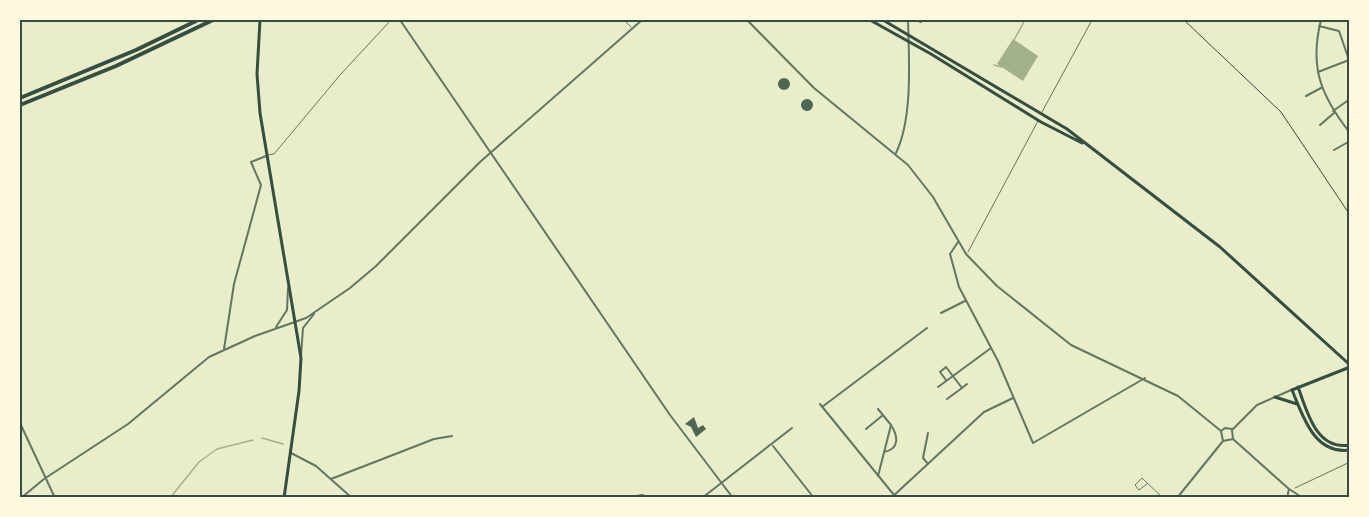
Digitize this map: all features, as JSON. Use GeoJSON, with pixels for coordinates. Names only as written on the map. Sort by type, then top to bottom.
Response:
{"type":"FeatureCollection","features":[{"type":"Feature","properties":{"kind":"highway"},"geometry":{"type":"LineString","coordinates":[[20,98],[136,50],[198,20]]}},
{"type":"Feature","properties":{"kind":"highway"},"geometry":{"type":"LineString","coordinates":[[20,105],[116,66],[213,20]]}},
{"type":"Feature","properties":{"kind":"main road"},"geometry":{"type":"LineString","coordinates":[[260,20],[257,74],[266,156],[301,358],[284,498]]}},
{"type":"Feature","properties":{"kind":"main road"},"geometry":{"type":"LineString","coordinates":[[870,20],[931,54],[1041,122],[1094,150]]}},
{"type":"Feature","properties":{"kind":"main road"},"geometry":{"type":"LineString","coordinates":[[884,20],[1067,129],[1220,247],[1342,357],[1350,366],[1292,390],[1312,433],[1323,445],[1336,450],[1350,450]]}},
{"type":"Feature","properties":{"kind":"main road"},"geometry":{"type":"LineString","coordinates":[[1298,387],[1312,423],[1320,435],[1330,443],[1350,445]]}},
{"type":"Feature","properties":{"kind":"main road"},"geometry":{"type":"LineString","coordinates":[[1275,397],[1291,400],[1299,405]]}},
{"type":"Feature","properties":{"kind":"street"},"geometry":{"type":"LineString","coordinates":[[400,20],[670,415],[733,498]]}},
{"type":"Feature","properties":{"kind":"street"},"geometry":{"type":"LineString","coordinates":[[301,358],[303,328],[316,313],[376,266],[491,153],[642,20]]}},
{"type":"Feature","properties":{"kind":"street"},"geometry":{"type":"LineString","coordinates":[[747,20],[814,88],[896,153],[927,187],[966,254],[997,286],[1062,339],[1178,396],[1221,431],[1223,441]]}},
{"type":"Feature","properties":{"kind":"street"},"geometry":{"type":"LineString","coordinates":[[896,153],[903,134],[909,55],[908,20]]}},
{"type":"Feature","properties":{"kind":"street"},"geometry":{"type":"LineString","coordinates":[[916,20],[921,22]]}},
{"type":"Feature","properties":{"kind":"street"},"geometry":{"type":"LineString","coordinates":[[1321,20],[1317,72],[1321,88],[1334,112],[1349,130]]}},
{"type":"Feature","properties":{"kind":"street"},"geometry":{"type":"LineString","coordinates":[[1317,72],[1349,60],[1339,31],[1319,26]]}},
{"type":"Feature","properties":{"kind":"street"},"geometry":{"type":"LineString","coordinates":[[1306,96],[1321,88]]}},
{"type":"Feature","properties":{"kind":"street"},"geometry":{"type":"LineString","coordinates":[[1320,125],[1350,99]]}},
{"type":"Feature","properties":{"kind":"street"},"geometry":{"type":"LineString","coordinates":[[1334,150],[1350,141]]}},
{"type":"Feature","properties":{"kind":"street"},"geometry":{"type":"LineString","coordinates":[[224,349],[234,284],[261,185],[251,162],[266,156]]}},
{"type":"Feature","properties":{"kind":"street"},"geometry":{"type":"LineString","coordinates":[[958,242],[950,254],[956,281],[991,348],[1033,443],[1145,378]]}},
{"type":"Feature","properties":{"kind":"street"},"geometry":{"type":"LineString","coordinates":[[276,328],[286,310],[289,286]]}},
{"type":"Feature","properties":{"kind":"street"},"geometry":{"type":"LineString","coordinates":[[941,313],[965,300]]}},
{"type":"Feature","properties":{"kind":"street"},"geometry":{"type":"LineString","coordinates":[[21,498],[44,478],[117,432],[202,362],[224,349],[316,313]]}},
{"type":"Feature","properties":{"kind":"street"},"geometry":{"type":"LineString","coordinates":[[927,328],[821,406],[892,496],[984,412],[1013,398]]}},
{"type":"Feature","properties":{"kind":"street"},"geometry":{"type":"LineString","coordinates":[[938,387],[991,348]]}},
{"type":"Feature","properties":{"kind":"street"},"geometry":{"type":"LineString","coordinates":[[946,380],[940,372],[946,367],[962,388]]}},
{"type":"Feature","properties":{"kind":"street"},"geometry":{"type":"LineString","coordinates":[[947,399],[967,384]]}},
{"type":"Feature","properties":{"kind":"street"},"geometry":{"type":"LineString","coordinates":[[1232,430],[1257,405],[1292,390]]}},
{"type":"Feature","properties":{"kind":"street"},"geometry":{"type":"LineString","coordinates":[[878,410],[897,436],[896,444],[891,451],[884,452]]}},
{"type":"Feature","properties":{"kind":"street"},"geometry":{"type":"LineString","coordinates":[[866,429],[883,415]]}},
{"type":"Feature","properties":{"kind":"street"},"geometry":{"type":"LineString","coordinates":[[20,423],[44,478],[56,498]]}},
{"type":"Feature","properties":{"kind":"street"},"geometry":{"type":"LineString","coordinates":[[878,476],[891,425]]}},
{"type":"Feature","properties":{"kind":"street"},"geometry":{"type":"LineString","coordinates":[[702,498],[772,446],[774,441],[792,428]]}},
{"type":"Feature","properties":{"kind":"street"},"geometry":{"type":"LineString","coordinates":[[1221,431],[1228,428],[1232,430]]}},
{"type":"Feature","properties":{"kind":"street"},"geometry":{"type":"LineString","coordinates":[[1232,430],[1233,439],[1289,489],[1303,498]]}},
{"type":"Feature","properties":{"kind":"street"},"geometry":{"type":"LineString","coordinates":[[928,433],[923,458],[928,464]]}},
{"type":"Feature","properties":{"kind":"street"},"geometry":{"type":"LineString","coordinates":[[331,479],[434,439],[452,436]]}},
{"type":"Feature","properties":{"kind":"street"},"geometry":{"type":"LineString","coordinates":[[1176,498],[1223,441],[1233,439]]}},
{"type":"Feature","properties":{"kind":"street"},"geometry":{"type":"LineString","coordinates":[[772,446],[777,449],[814,498]]}},
{"type":"Feature","properties":{"kind":"street"},"geometry":{"type":"LineString","coordinates":[[291,453],[305,458],[352,498]]}},
{"type":"Feature","properties":{"kind":"street"},"geometry":{"type":"LineString","coordinates":[[1287,498],[1289,489]]}},
{"type":"Feature","properties":{"kind":"street"},"geometry":{"type":"LineString","coordinates":[[625,498],[642,495],[651,498]]}},
{"type":"Feature","properties":{"kind":"lane"},"geometry":{"type":"LineString","coordinates":[[266,156],[274,154],[340,75],[390,20]]}},
{"type":"Feature","properties":{"kind":"lane"},"geometry":{"type":"LineString","coordinates":[[624,20],[632,28]]}},
{"type":"Feature","properties":{"kind":"lane"},"geometry":{"type":"LineString","coordinates":[[966,254],[1092,20]]}},
{"type":"Feature","properties":{"kind":"lane"},"geometry":{"type":"LineString","coordinates":[[1295,488],[1350,462]]}},
{"type":"Feature","properties":{"kind":"lane"},"geometry":{"type":"LineString","coordinates":[[1147,484],[1163,498]]}},
{"type":"Feature","properties":{"kind":"path"},"geometry":{"type":"LineString","coordinates":[[1184,20],[1281,112],[1350,215]]}},
{"type":"Feature","properties":{"kind":"shaded area"},"geometry":{"type":"Polygon","coordinates":[[[1013,39],[1038,56],[1023,81],[997,64],[1013,39]]]}},
{"type":"Feature","properties":{"kind":"building"},"geometry":{"type":"Polygon","coordinates":[[[786,78],[789,79],[789,89],[782,90],[779,89],[778,82],[779,79],[786,78]]]}},
{"type":"Feature","properties":{"kind":"building"},"geometry":{"type":"Polygon","coordinates":[[[807,99],[813,105],[807,111],[801,105],[807,99]]]}},
{"type":"Feature","properties":{"kind":"building"},"geometry":{"type":"Polygon","coordinates":[[[694,417],[698,428],[703,425],[706,429],[696,437],[691,427],[685,424],[694,417]]]}},
{"type":"Feature","properties":{"kind":"waterway"},"geometry":{"type":"LineString","coordinates":[[1014,40],[1025,20]]}},
{"type":"Feature","properties":{"kind":"waterway"},"geometry":{"type":"LineString","coordinates":[[994,65],[1001,67]]}},
{"type":"Feature","properties":{"kind":"waterway"},"geometry":{"type":"LineString","coordinates":[[262,438],[283,444]]}},
{"type":"Feature","properties":{"kind":"waterway"},"geometry":{"type":"LineString","coordinates":[[170,498],[199,462],[217,449],[253,440]]}}]}
